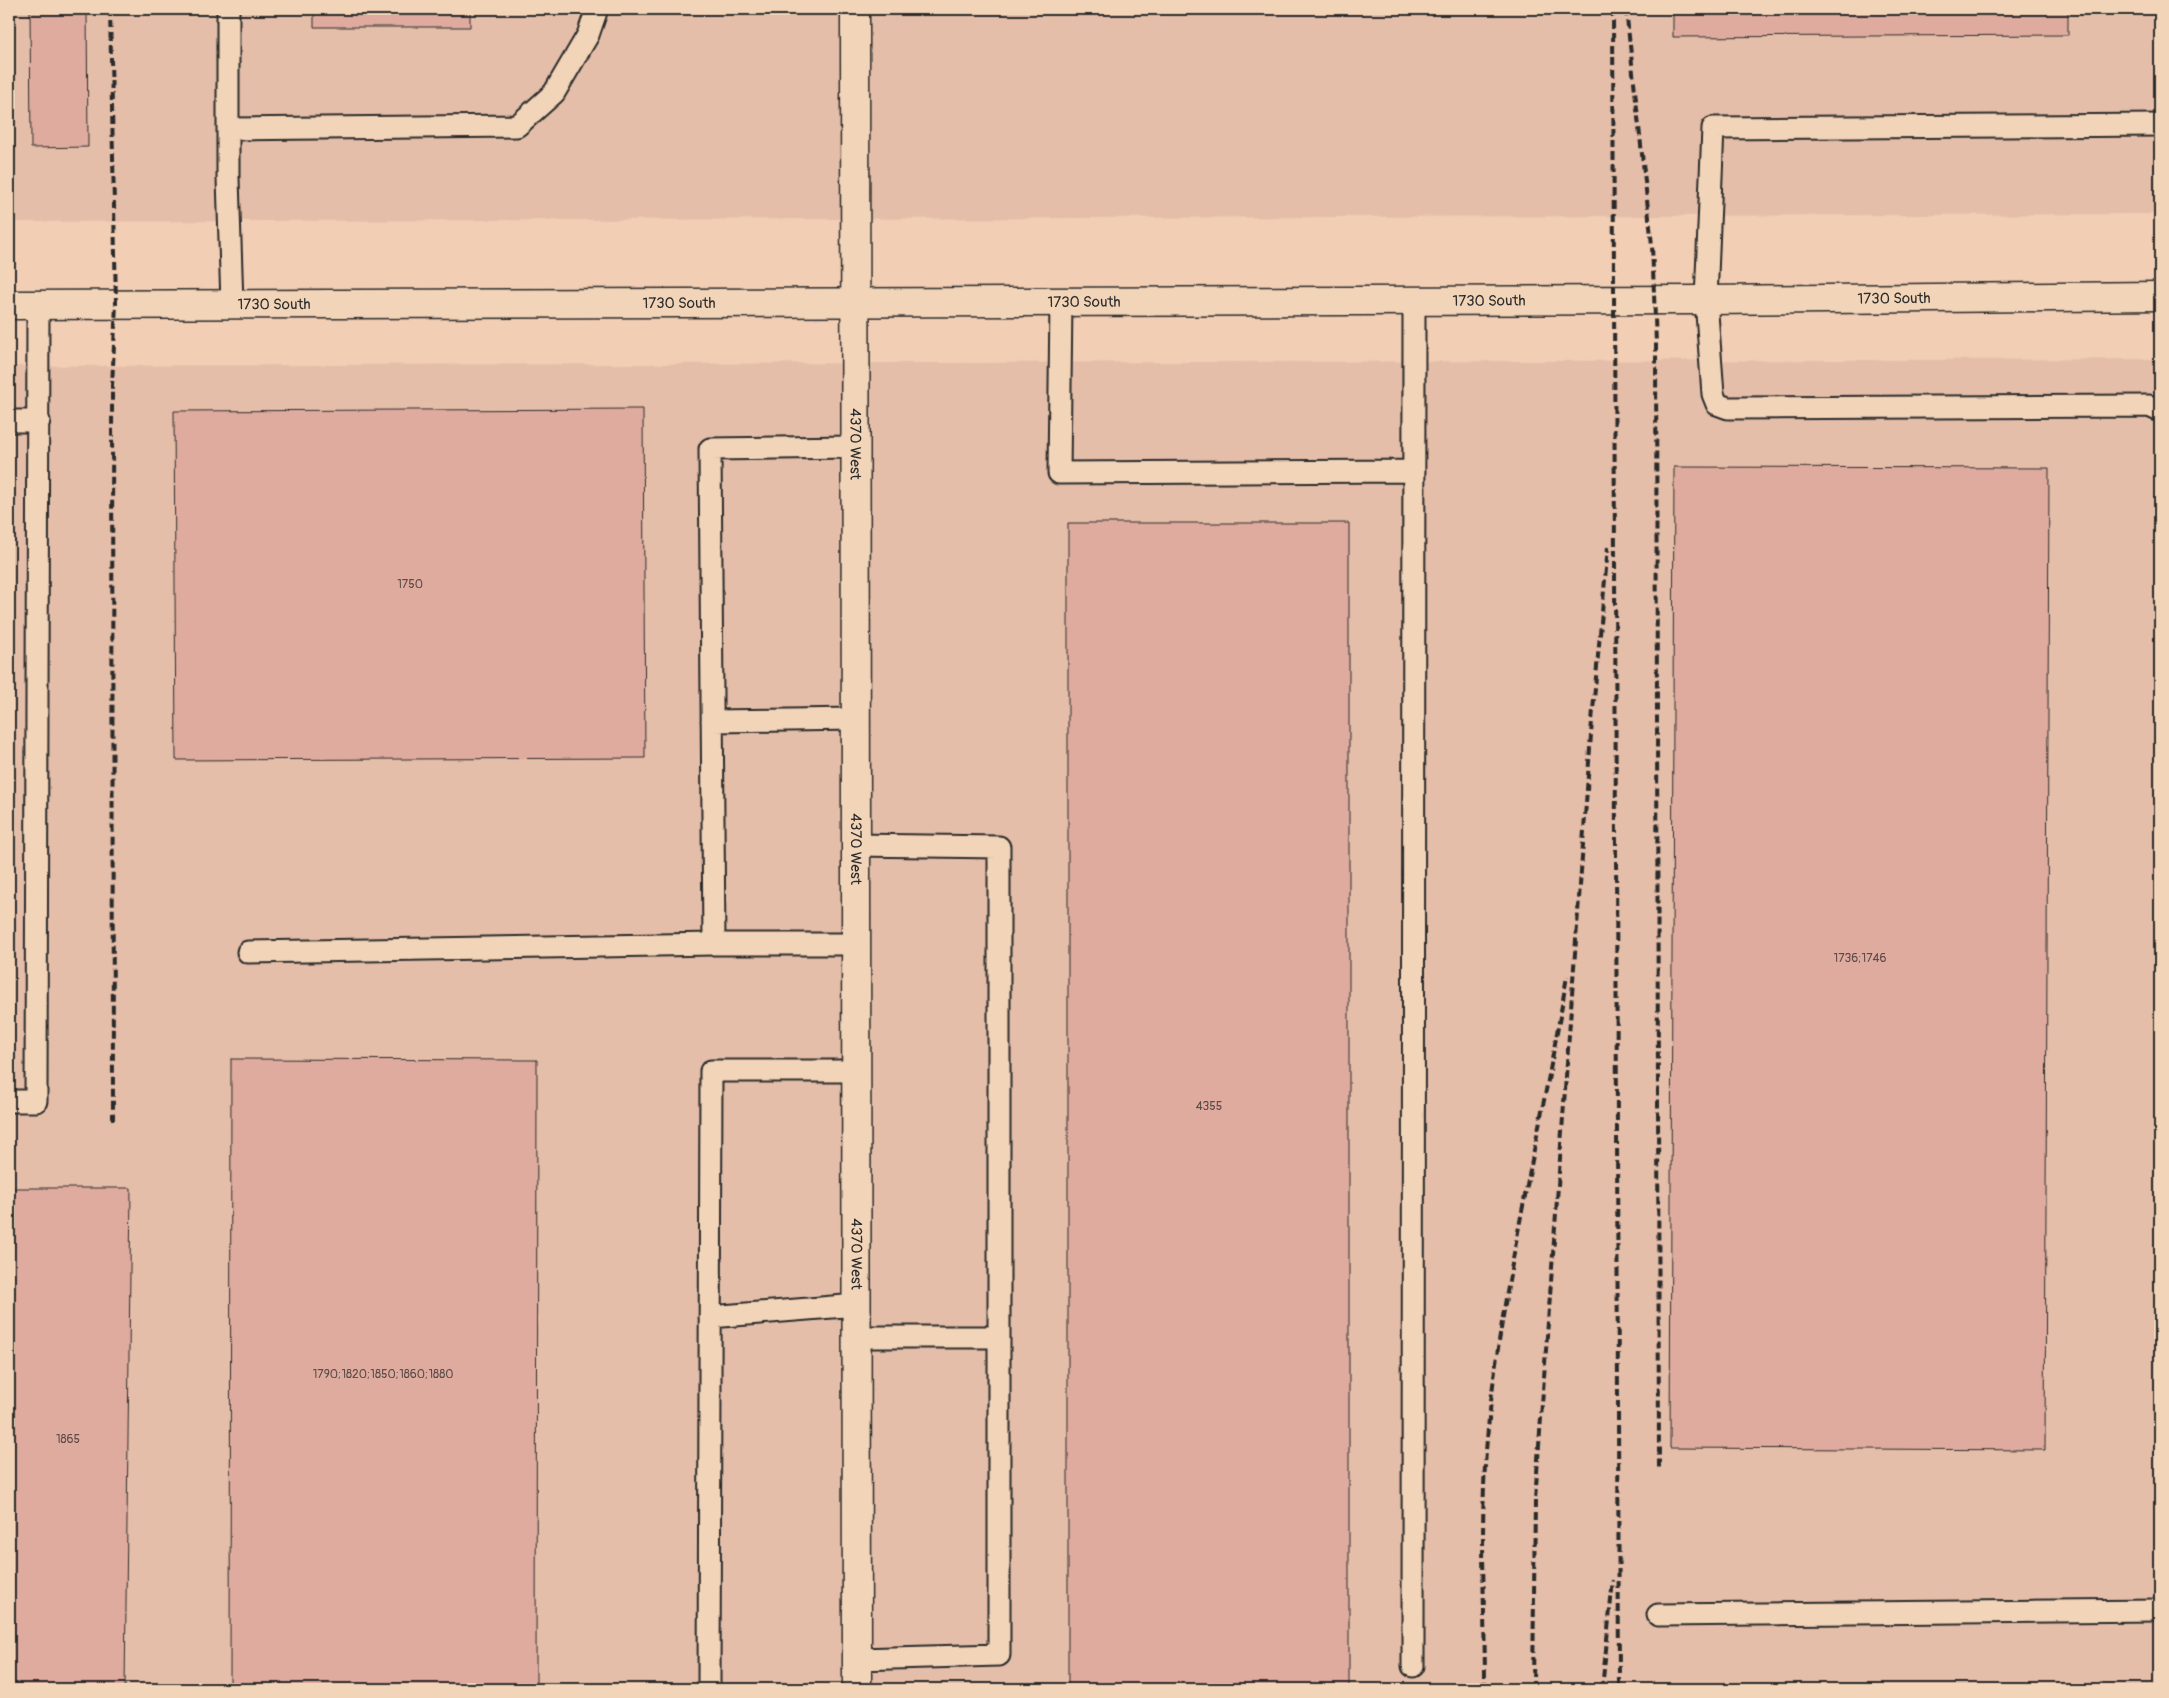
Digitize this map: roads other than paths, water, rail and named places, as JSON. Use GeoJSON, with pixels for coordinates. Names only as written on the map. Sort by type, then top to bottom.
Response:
{"type":"FeatureCollection","features":[{"type":"Feature","properties":{"kind":"street","name":"4370 West"},"geometry":{"type":"LineString","coordinates":[[855,9],[854,447],[857,1689]]}},
{"type":"Feature","properties":{"kind":"street","name":"1730 South"},"geometry":{"type":"LineString","coordinates":[[9,306],[1706,300],[2160,296]]}},
{"type":"Feature","properties":{"kind":"lane"},"geometry":{"type":"LineString","coordinates":[[228,9],[228,129],[232,304]]}},
{"type":"Feature","properties":{"kind":"lane"},"geometry":{"type":"LineString","coordinates":[[228,129],[517,126],[554,94],[588,35],[597,9]]}},
{"type":"Feature","properties":{"kind":"lane"},"geometry":{"type":"LineString","coordinates":[[2160,125],[1714,128],[1706,300],[1713,394],[1717,404],[1728,408],[2149,406],[2160,411]]}},
{"type":"Feature","properties":{"kind":"lane"},"geometry":{"type":"LineString","coordinates":[[1413,1666],[1414,300]]}},
{"type":"Feature","properties":{"kind":"lane"},"geometry":{"type":"LineString","coordinates":[[1061,301],[1059,473],[1414,471]]}},
{"type":"Feature","properties":{"kind":"lane"},"geometry":{"type":"LineString","coordinates":[[9,1102],[36,1101],[38,305]]}},
{"type":"Feature","properties":{"kind":"lane"},"geometry":{"type":"LineString","coordinates":[[9,421],[39,421]]}},
{"type":"Feature","properties":{"kind":"lane"},"geometry":{"type":"LineString","coordinates":[[714,944],[710,449],[854,447]]}},
{"type":"Feature","properties":{"kind":"lane"},"geometry":{"type":"LineString","coordinates":[[712,721],[855,719]]}},
{"type":"Feature","properties":{"kind":"lane"},"geometry":{"type":"LineString","coordinates":[[855,845],[999,847],[999,1655],[857,1659]]}},
{"type":"Feature","properties":{"kind":"lane"},"geometry":{"type":"LineString","coordinates":[[248,952],[714,944],[855,944]]}},
{"type":"Feature","properties":{"kind":"lane"},"geometry":{"type":"LineString","coordinates":[[709,1689],[711,1071],[856,1071]]}},
{"type":"Feature","properties":{"kind":"lane"},"geometry":{"type":"LineString","coordinates":[[710,1317],[857,1305]]}},
{"type":"Feature","properties":{"kind":"lane"},"geometry":{"type":"LineString","coordinates":[[857,1338],[999,1337]]}},
{"type":"Feature","properties":{"kind":"lane"},"geometry":{"type":"LineString","coordinates":[[1658,1616],[2160,1610]]}},
{"type":"Feature","properties":{"kind":"railway"},"geometry":{"type":"LineString","coordinates":[[110,9],[116,304],[112,386],[113,1120]]}},
{"type":"Feature","properties":{"kind":"railway"},"geometry":{"type":"LineString","coordinates":[[1613,9],[1619,1689]]}},
{"type":"Feature","properties":{"kind":"railway"},"geometry":{"type":"LineString","coordinates":[[1626,9],[1652,245],[1656,343],[1659,1470]]}},
{"type":"Feature","properties":{"kind":"railway"},"geometry":{"type":"LineString","coordinates":[[1533,1689],[1535,1500],[1592,721],[1608,547]]}},
{"type":"Feature","properties":{"kind":"railway"},"geometry":{"type":"LineString","coordinates":[[1485,1689],[1483,1526],[1488,1429],[1503,1315],[1567,976]]}},
{"type":"Feature","properties":{"kind":"railway"},"geometry":{"type":"LineString","coordinates":[[1602,1689],[1613,1580]]}}]}
